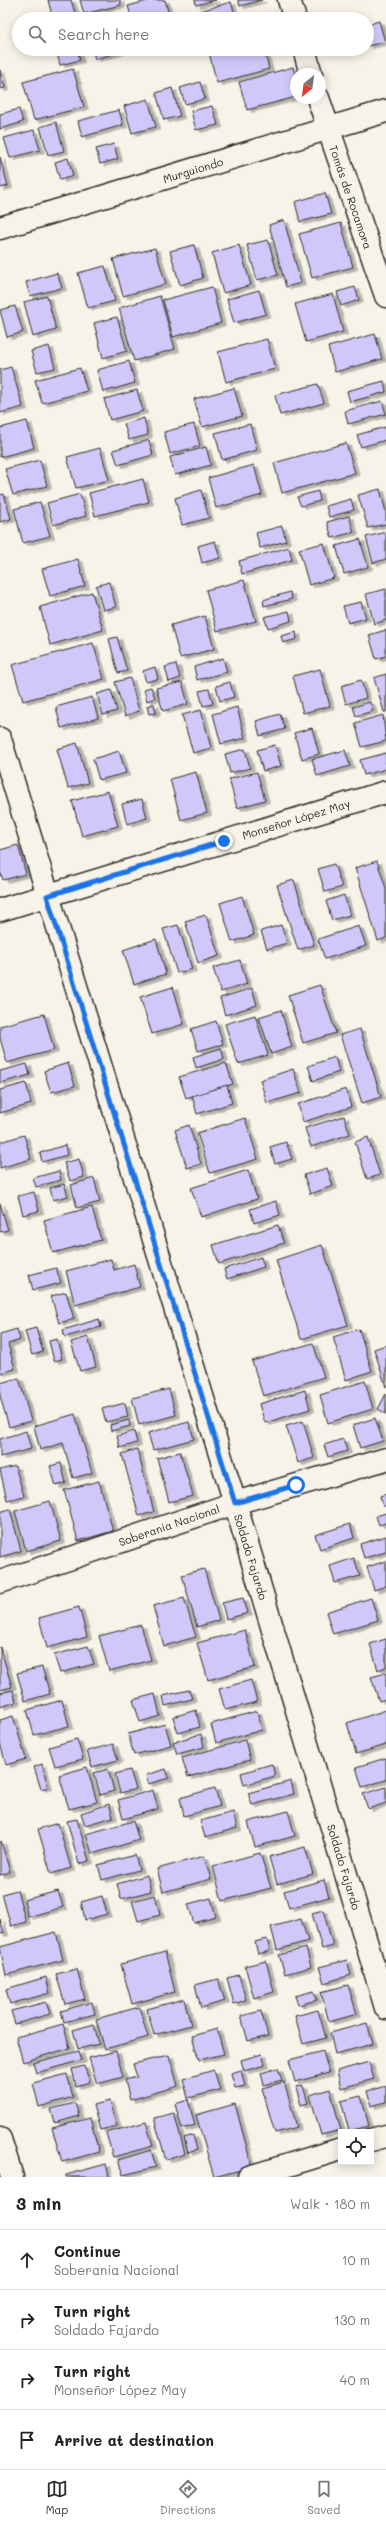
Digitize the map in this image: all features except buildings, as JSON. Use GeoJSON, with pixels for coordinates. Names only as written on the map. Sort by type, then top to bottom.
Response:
{"type":"FeatureCollection","features":[{"type":"Feature","properties":{"kind":"street"},"geometry":{"type":"LineString","coordinates":[[289,0],[293,12]]}},
{"type":"Feature","properties":{"kind":"street"},"geometry":{"type":"LineString","coordinates":[[306,56],[309,68]]}},
{"type":"Feature","properties":{"kind":"street","name":"Tomás de Rocamora"},"geometry":{"type":"LineString","coordinates":[[320,104],[327,130],[386,296]]}},
{"type":"Feature","properties":{"kind":"street","name":"Murguiondo"},"geometry":{"type":"LineString","coordinates":[[0,228],[386,112]]}},
{"type":"Feature","properties":{"kind":"street","name":"Soldado Fajardo"},"geometry":{"type":"LineString","coordinates":[[0,740],[235,1503],[386,2008]]}},
{"type":"Feature","properties":{"kind":"street","name":"Monseñor López May"},"geometry":{"type":"LineString","coordinates":[[0,910],[386,792]]}},
{"type":"Feature","properties":{"kind":"street","name":"Soberanía Nacional"},"geometry":{"type":"LineString","coordinates":[[0,1582],[235,1503],[386,1459]]}},
{"type":"Feature","properties":{"kind":"street"},"geometry":{"type":"LineString","coordinates":[[374,2139],[386,2136]]}},
{"type":"Feature","properties":{"kind":"street"},"geometry":{"type":"LineString","coordinates":[[0,2139],[12,2177]]}},
{"type":"Feature","properties":{"kind":"street"},"geometry":{"type":"LineString","coordinates":[[249,2177],[338,2150]]}},
{"type":"Feature","properties":{"kind":"route"},"geometry":{"type":"LineString","coordinates":[[224,841],[47,896],[235,1503],[296,1485]]}}]}
